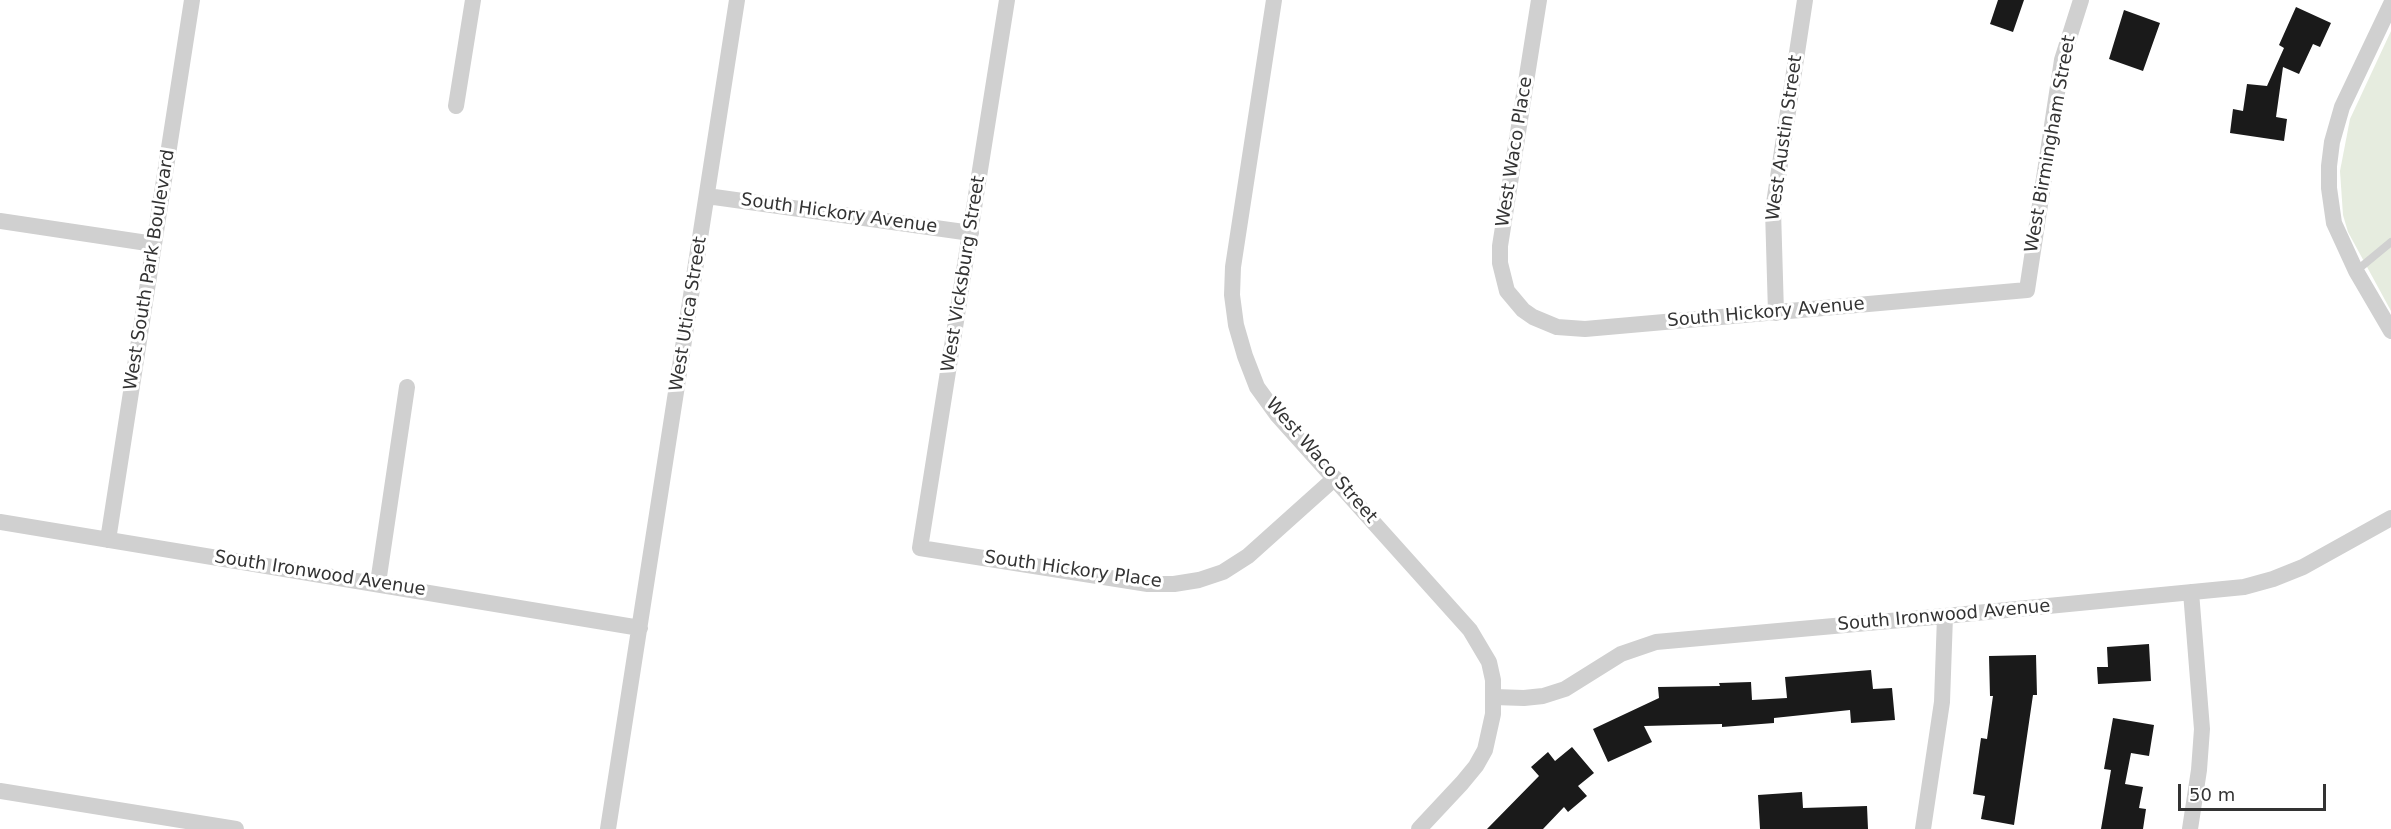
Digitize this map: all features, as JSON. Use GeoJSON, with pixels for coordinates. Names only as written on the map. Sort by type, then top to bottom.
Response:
{"type":"FeatureCollection","features":[{"type":"Feature","properties":{"kind":"street","name":"West South Park Boulevard"},"geometry":{"type":"LineString","coordinates":[[108,540],[192,0]]}},
{"type":"Feature","properties":{"kind":"street"},"geometry":{"type":"LineString","coordinates":[[456,106],[473,0]]}},
{"type":"Feature","properties":{"kind":"street","name":"West Utica Street"},"geometry":{"type":"LineString","coordinates":[[608,829],[737,0]]}},
{"type":"Feature","properties":{"kind":"street","name":"West Vicksburg Street"},"geometry":{"type":"LineString","coordinates":[[920,548],[1007,0]]}},
{"type":"Feature","properties":{"kind":"street","name":"West Waco Street"},"geometry":{"type":"LineString","coordinates":[[1274,0],[1236,233],[1232,295],[1236,325],[1257,387],[1278,416],[1470,630],[1489,662],[1494,697],[1485,750],[1476,766],[1419,829]]}},
{"type":"Feature","properties":{"kind":"street","name":"West Waco Place"},"geometry":{"type":"LineString","coordinates":[[1514,301],[1502,278],[1500,246],[1539,0]]}},
{"type":"Feature","properties":{"kind":"street","name":"West Austin Street"},"geometry":{"type":"LineString","coordinates":[[1776,313],[1773,210],[1805,0]]}},
{"type":"Feature","properties":{"kind":"street","name":"West Birmingham Street"},"geometry":{"type":"LineString","coordinates":[[2026,290],[2062,60],[2081,0]]}},
{"type":"Feature","properties":{"kind":"street"},"geometry":{"type":"LineString","coordinates":[[2391,3],[2348,93],[2332,142],[2329,166],[2330,206],[2341,243],[2391,331]]}},
{"type":"Feature","properties":{"kind":"street","name":"South Hickory Avenue"},"geometry":{"type":"LineString","coordinates":[[706,196],[971,233]]}},
{"type":"Feature","properties":{"kind":"street"},"geometry":{"type":"LineString","coordinates":[[0,221],[154,244]]}},
{"type":"Feature","properties":{"kind":"street","name":"South Hickory Avenue"},"geometry":{"type":"LineString","coordinates":[[1514,301],[1533,317],[1568,329],[2026,290]]}},
{"type":"Feature","properties":{"kind":"street"},"geometry":{"type":"LineString","coordinates":[[378,583],[407,387]]}},
{"type":"Feature","properties":{"kind":"street","name":"South Hickory Place"},"geometry":{"type":"LineString","coordinates":[[920,548],[1148,584],[1174,584],[1199,580],[1222,572],[1248,555],[1335,478]]}},
{"type":"Feature","properties":{"kind":"street","name":"South Ironwood Avenue"},"geometry":{"type":"LineString","coordinates":[[1494,697],[1533,697],[1565,689],[1620,654],[1656,642],[2244,586],[2273,579],[2303,567],[2391,518]]}},
{"type":"Feature","properties":{"kind":"street","name":"South Ironwood Avenue"},"geometry":{"type":"LineString","coordinates":[[0,522],[640,628]]}},
{"type":"Feature","properties":{"kind":"street"},"geometry":{"type":"LineString","coordinates":[[2190,829],[2199,770],[2202,729],[2191,592]]}},
{"type":"Feature","properties":{"kind":"street"},"geometry":{"type":"LineString","coordinates":[[1923,829],[1942,702],[1945,616]]}},
{"type":"Feature","properties":{"kind":"street"},"geometry":{"type":"LineString","coordinates":[[0,791],[236,829]]}},
{"type":"Feature","properties":{"kind":"lane"},"geometry":{"type":"LineString","coordinates":[[2356,271],[2391,242]]}},
{"type":"Feature","properties":{"kind":"shaded area"},"geometry":{"type":"Polygon","coordinates":[[[2391,31],[2391,311],[2348,232],[2343,215],[2340,171],[2350,119],[2391,31]]]}},
{"type":"Feature","properties":{"kind":"building"},"geometry":{"type":"Polygon","coordinates":[[[1998,0],[2024,0],[2013,32],[1990,24],[1998,0]]]}},
{"type":"Feature","properties":{"kind":"building"},"geometry":{"type":"Polygon","coordinates":[[[2296,7],[2331,23],[2320,47],[2313,44],[2299,74],[2283,67],[2276,117],[2287,119],[2284,141],[2230,133],[2233,109],[2243,111],[2247,84],[2267,86],[2284,48],[2279,45],[2296,7]]]}},
{"type":"Feature","properties":{"kind":"building"},"geometry":{"type":"Polygon","coordinates":[[[2124,10],[2160,23],[2143,71],[2109,59],[2124,10]]]}},
{"type":"Feature","properties":{"kind":"building"},"geometry":{"type":"Polygon","coordinates":[[[2149,644],[2151,681],[2098,684],[2097,667],[2108,667],[2107,647],[2149,644]]]}},
{"type":"Feature","properties":{"kind":"building"},"geometry":{"type":"Polygon","coordinates":[[[2036,655],[2037,695],[2033,695],[2014,825],[1981,819],[1985,796],[1973,794],[1981,738],[1987,739],[1993,696],[1990,696],[1989,656],[2036,655]]]}},
{"type":"Feature","properties":{"kind":"building"},"geometry":{"type":"Polygon","coordinates":[[[1871,670],[1873,689],[1892,688],[1895,720],[1851,723],[1850,710],[1774,718],[1774,723],[1722,727],[1722,724],[1644,726],[1652,742],[1608,762],[1593,729],[1659,698],[1658,687],[1720,686],[1719,683],[1751,682],[1752,700],[1787,698],[1785,677],[1871,670]]]}},
{"type":"Feature","properties":{"kind":"building"},"geometry":{"type":"Polygon","coordinates":[[[2113,718],[2154,725],[2149,756],[2131,753],[2125,784],[2143,787],[2139,808],[2146,809],[2143,829],[2101,829],[2111,770],[2104,769],[2113,718]]]}},
{"type":"Feature","properties":{"kind":"building"},"geometry":{"type":"Polygon","coordinates":[[[1572,747],[1594,773],[1578,786],[1587,796],[1568,812],[1564,807],[1543,829],[1487,829],[1539,776],[1531,767],[1548,752],[1555,761],[1572,747]]]}},
{"type":"Feature","properties":{"kind":"building"},"geometry":{"type":"Polygon","coordinates":[[[1802,792],[1803,808],[1867,806],[1868,829],[1760,829],[1758,795],[1802,792]]]}}]}
